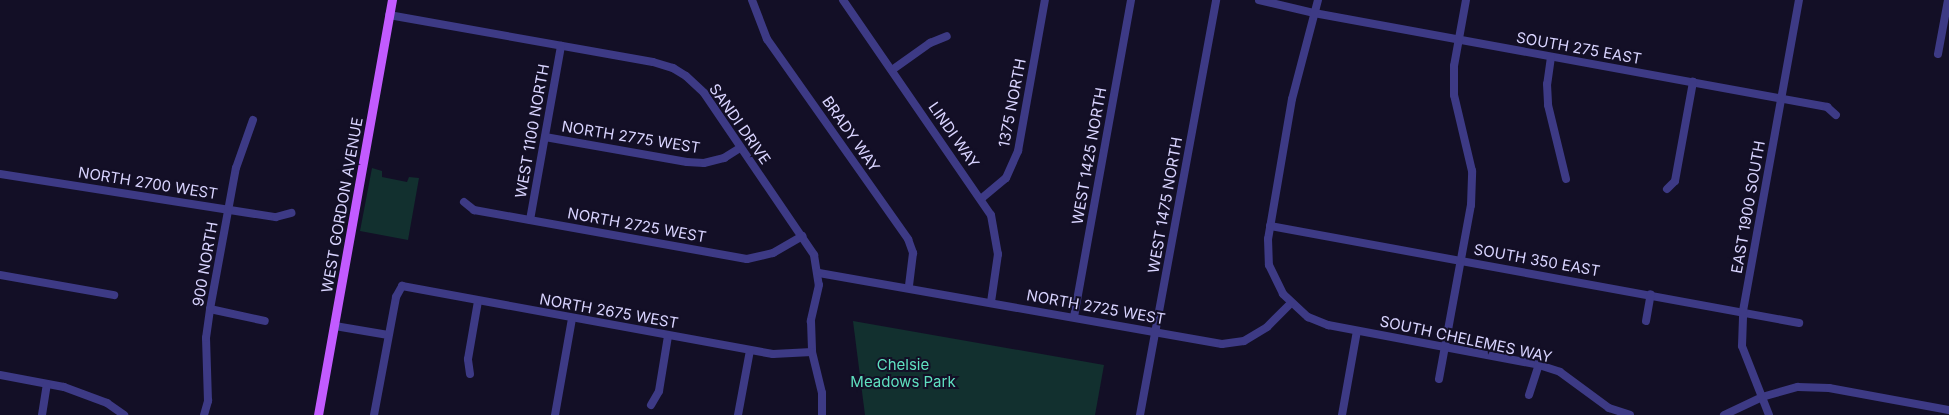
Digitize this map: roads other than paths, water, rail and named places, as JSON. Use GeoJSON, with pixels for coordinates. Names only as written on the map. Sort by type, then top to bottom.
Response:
{"type":"FeatureCollection","features":[{"type":"Feature","properties":{"kind":"main road","name":"WEST GORDON AVENUE"},"geometry":{"type":"LineString","coordinates":[[318,415],[392,0]]}},
{"type":"Feature","properties":{"kind":"street","name":"BRADY WAY"},"geometry":{"type":"LineString","coordinates":[[752,0],[767,39],[908,239],[913,253],[909,287]]}},
{"type":"Feature","properties":{"kind":"street","name":"LINDI WAY"},"geometry":{"type":"LineString","coordinates":[[843,0],[982,198],[997,233],[998,269],[992,302]]}},
{"type":"Feature","properties":{"kind":"street","name":"1375 NORTH"},"geometry":{"type":"LineString","coordinates":[[982,198],[1006,178],[1018,151],[1045,0]]}},
{"type":"Feature","properties":{"kind":"street","name":"WEST 1425 NORTH"},"geometry":{"type":"LineString","coordinates":[[1074,317],[1131,0]]}},
{"type":"Feature","properties":{"kind":"street","name":"WEST 1475 NORTH"},"geometry":{"type":"LineString","coordinates":[[1140,415],[1216,0]]}},
{"type":"Feature","properties":{"kind":"street","name":"SOUTH 275 EAST"},"geometry":{"type":"LineString","coordinates":[[1259,0],[1314,14],[1827,107],[1836,115]]}},
{"type":"Feature","properties":{"kind":"street","name":"SOUTH CHELEMES WAY"},"geometry":{"type":"LineString","coordinates":[[1318,0],[1292,99],[1270,226],[1269,265],[1278,287],[1291,303],[1308,316],[1328,325],[1539,365],[1560,372],[1609,408],[1630,415]]}},
{"type":"Feature","properties":{"kind":"street"},"geometry":{"type":"LineString","coordinates":[[1439,379],[1462,260],[1472,188],[1472,171],[1454,94],[1458,40],[1466,0]]}},
{"type":"Feature","properties":{"kind":"street","name":"EAST 1900 SOUTH"},"geometry":{"type":"LineString","coordinates":[[1769,415],[1742,346],[1743,311],[1799,0]]}},
{"type":"Feature","properties":{"kind":"street"},"geometry":{"type":"LineString","coordinates":[[1938,54],[1948,0]]}},
{"type":"Feature","properties":{"kind":"street","name":"SANDI DRIVE"},"geometry":{"type":"LineString","coordinates":[[390,15],[673,68],[704,93],[740,148],[803,236],[814,255],[819,273]]}},
{"type":"Feature","properties":{"kind":"street"},"geometry":{"type":"LineString","coordinates":[[892,70],[930,43],[947,36]]}},
{"type":"Feature","properties":{"kind":"street","name":"WEST 1100 NORTH"},"geometry":{"type":"LineString","coordinates":[[530,220],[561,46]]}},
{"type":"Feature","properties":{"kind":"street"},"geometry":{"type":"LineString","coordinates":[[1550,57],[1546,84],[1548,105],[1566,179]]}},
{"type":"Feature","properties":{"kind":"street"},"geometry":{"type":"LineString","coordinates":[[1668,190],[1675,182],[1693,82]]}},
{"type":"Feature","properties":{"kind":"street","name":"900 NORTH"},"geometry":{"type":"LineString","coordinates":[[204,415],[208,401],[206,338],[210,309],[236,168],[254,120]]}},
{"type":"Feature","properties":{"kind":"street","name":"NORTH 2775 WEST"},"geometry":{"type":"LineString","coordinates":[[545,137],[687,162],[704,163],[724,158],[740,148]]}},
{"type":"Feature","properties":{"kind":"street","name":"NORTH 2700 WEST"},"geometry":{"type":"LineString","coordinates":[[0,174],[276,217],[291,213]]}},
{"type":"Feature","properties":{"kind":"street","name":"NORTH 2725 WEST"},"geometry":{"type":"LineString","coordinates":[[464,202],[474,210],[748,259],[773,253],[803,236]]}},
{"type":"Feature","properties":{"kind":"street","name":"SOUTH 350 EAST"},"geometry":{"type":"LineString","coordinates":[[1270,226],[1743,311],[1799,323]]}},
{"type":"Feature","properties":{"kind":"street"},"geometry":{"type":"LineString","coordinates":[[822,415],[822,394],[812,352],[811,321],[819,273],[992,302]]}},
{"type":"Feature","properties":{"kind":"street"},"geometry":{"type":"LineString","coordinates":[[0,275],[114,295]]}},
{"type":"Feature","properties":{"kind":"street","name":"NORTH 2675 WEST"},"geometry":{"type":"LineString","coordinates":[[388,335],[396,297],[402,286],[572,319],[750,350],[783,355],[812,352]]}},
{"type":"Feature","properties":{"kind":"street"},"geometry":{"type":"LineString","coordinates":[[1646,321],[1650,294]]}},
{"type":"Feature","properties":{"kind":"street"},"geometry":{"type":"LineString","coordinates":[[470,374],[468,359],[478,301]]}},
{"type":"Feature","properties":{"kind":"street","name":"NORTH 2725 WEST"},"geometry":{"type":"LineString","coordinates":[[992,302],[1222,344],[1244,341],[1267,328],[1291,303]]}},
{"type":"Feature","properties":{"kind":"street"},"geometry":{"type":"LineString","coordinates":[[210,309],[266,321]]}},
{"type":"Feature","properties":{"kind":"street"},"geometry":{"type":"LineString","coordinates":[[555,415],[572,319]]}},
{"type":"Feature","properties":{"kind":"street"},"geometry":{"type":"LineString","coordinates":[[335,326],[388,335],[374,415]]}},
{"type":"Feature","properties":{"kind":"street"},"geometry":{"type":"LineString","coordinates":[[1342,415],[1356,331]]}},
{"type":"Feature","properties":{"kind":"street"},"geometry":{"type":"LineString","coordinates":[[651,405],[659,391],[668,336]]}},
{"type":"Feature","properties":{"kind":"street"},"geometry":{"type":"LineString","coordinates":[[738,415],[750,350]]}},
{"type":"Feature","properties":{"kind":"street"},"geometry":{"type":"LineString","coordinates":[[1529,395],[1539,365]]}},
{"type":"Feature","properties":{"kind":"street"},"geometry":{"type":"LineString","coordinates":[[0,375],[47,384],[107,403],[124,415]]}},
{"type":"Feature","properties":{"kind":"street"},"geometry":{"type":"LineString","coordinates":[[42,415],[47,384]]}},
{"type":"Feature","properties":{"kind":"street"},"geometry":{"type":"LineString","coordinates":[[1724,415],[1762,397],[1798,387],[1829,388],[1949,410]]}},
{"type":"Feature","properties":{"kind":"park label","name":"Chelsie Meadows Park"},"geometry":{"type":"Point","coordinates":[903,372]}}]}
